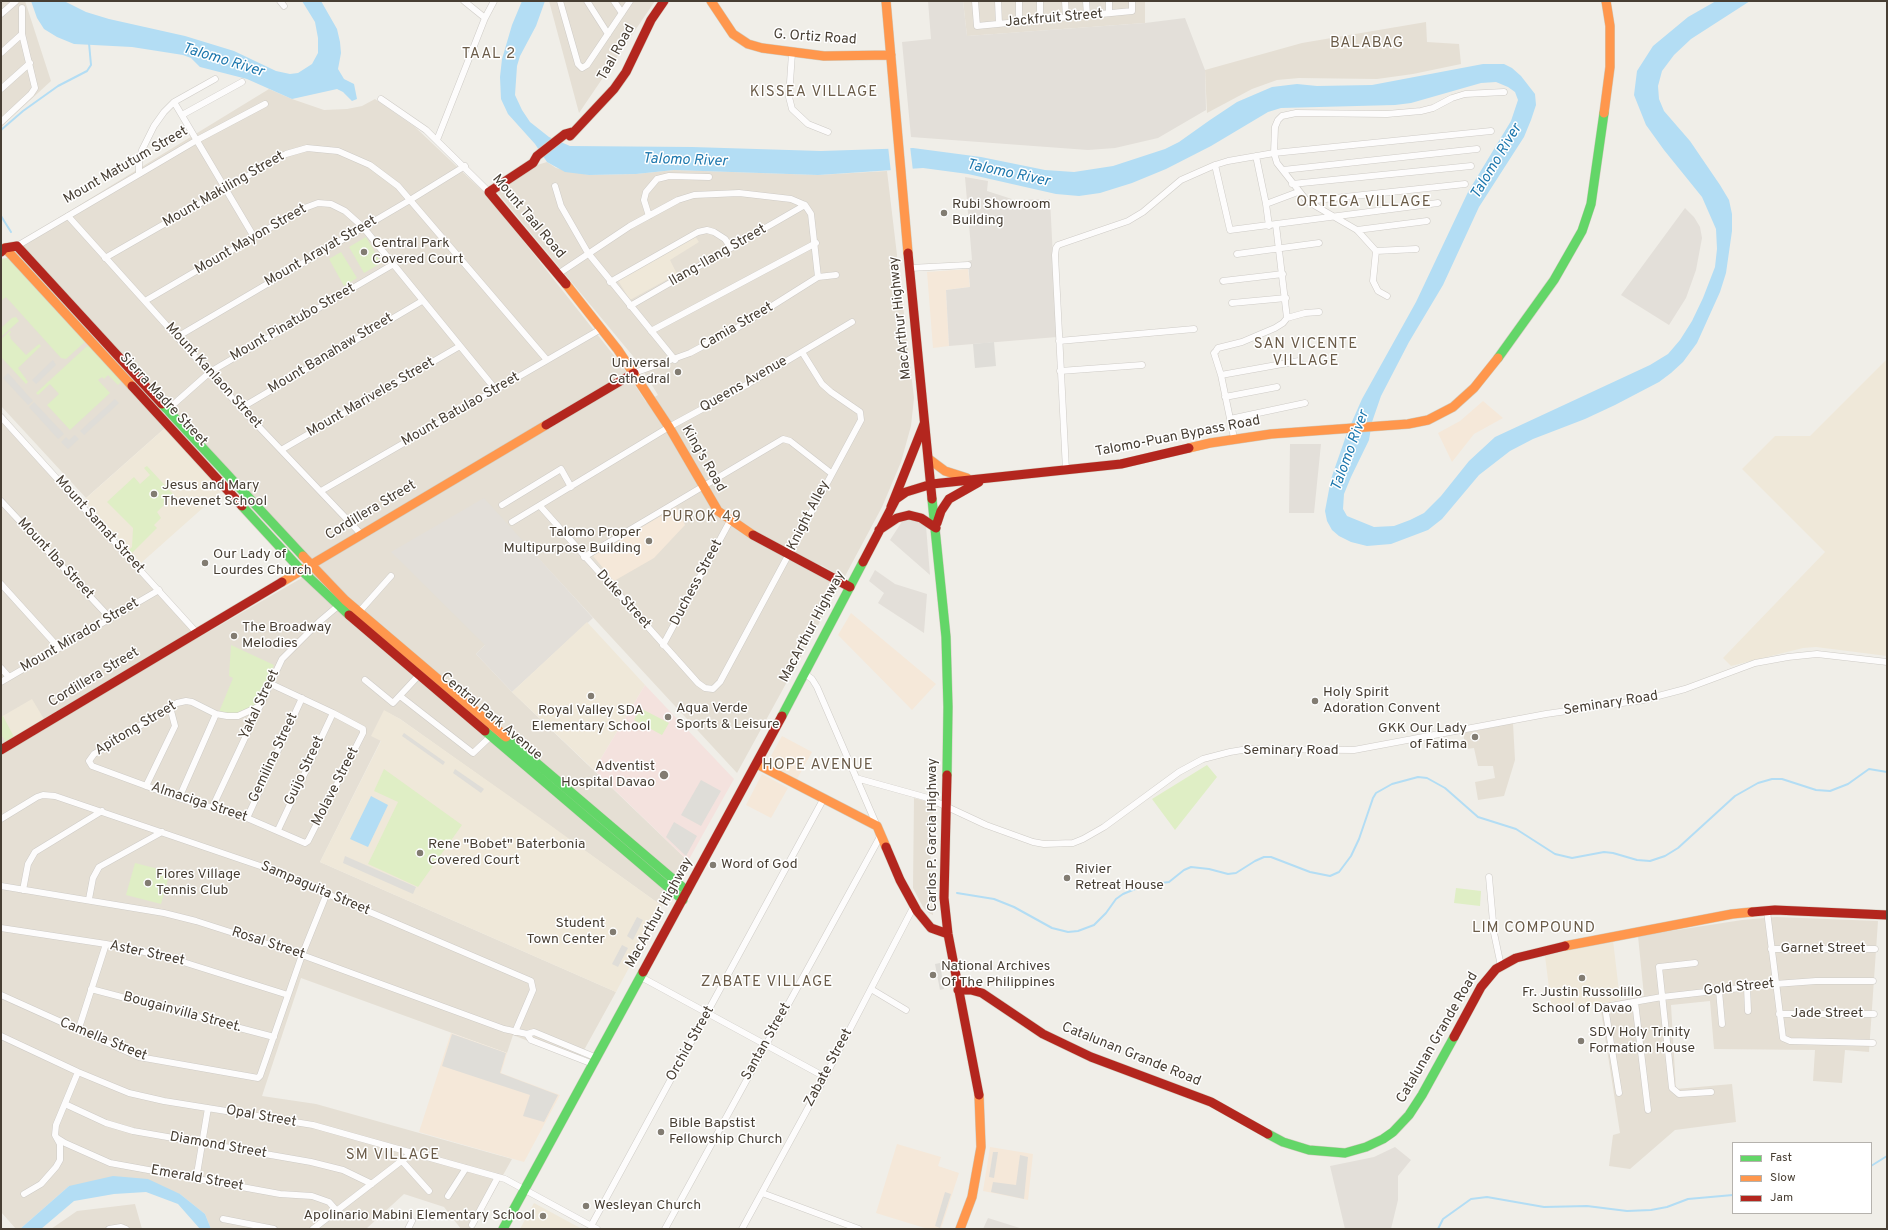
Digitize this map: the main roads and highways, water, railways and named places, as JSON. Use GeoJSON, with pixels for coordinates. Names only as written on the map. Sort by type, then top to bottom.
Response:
{"type":"FeatureCollection","features":[{"type":"Feature","properties":{"kind":"main road","name":"Taal Road"},"geometry":{"type":"LineString","coordinates":[[489,192],[537,160],[569,135],[614,89],[626,72],[644,32],[664,1]]}},
{"type":"Feature","properties":{"kind":"main road","name":"G. Ortiz Road"},"geometry":{"type":"LineString","coordinates":[[711,1],[727,27],[739,38],[762,48],[824,56],[891,55]]}},
{"type":"Feature","properties":{"kind":"main road","name":"MacArthur Highway"},"geometry":{"type":"LineString","coordinates":[[503,1229],[757,764],[891,507],[896,499],[906,492],[932,484],[910,268],[886,1]]}},
{"type":"Feature","properties":{"kind":"main road","name":"Talomo-Puan Bypass Road"},"geometry":{"type":"LineString","coordinates":[[932,484],[1121,464],[1234,438],[1408,424],[1428,420],[1442,414],[1464,398],[1488,370],[1554,280],[1582,231],[1591,204],[1608,87],[1611,48],[1610,26],[1606,1]]}},
{"type":"Feature","properties":{"kind":"main road","name":"Mount Taal Road"},"geometry":{"type":"LineString","coordinates":[[489,192],[558,274],[602,329],[634,373]]}},
{"type":"Feature","properties":{"kind":"main road","name":"Mount Matutum Street"},"geometry":{"type":"LineString","coordinates":[[2,248],[17,246]]}},
{"type":"Feature","properties":{"kind":"main road","name":"Sierra Madre Street"},"geometry":{"type":"LineString","coordinates":[[17,246],[310,564]]}},
{"type":"Feature","properties":{"kind":"main road","name":"Sierra Madre Street"},"geometry":{"type":"LineString","coordinates":[[2,248],[160,416],[301,570]]}},
{"type":"Feature","properties":{"kind":"main road","name":"King's Road"},"geometry":{"type":"LineString","coordinates":[[634,373],[669,427],[713,505],[730,521],[850,587]]}},
{"type":"Feature","properties":{"kind":"main road","name":"Cordillera Street"},"geometry":{"type":"LineString","coordinates":[[1,750],[244,606],[310,564],[634,373]]}},
{"type":"Feature","properties":{"kind":"main road"},"geometry":{"type":"LineString","coordinates":[[891,507],[909,464],[925,419]]}},
{"type":"Feature","properties":{"kind":"main road"},"geometry":{"type":"LineString","coordinates":[[929,459],[949,472],[974,479]]}},
{"type":"Feature","properties":{"kind":"main road"},"geometry":{"type":"LineString","coordinates":[[879,530],[898,518],[909,515],[922,518],[936,528],[941,511],[949,499],[961,491],[988,478]]}},
{"type":"Feature","properties":{"kind":"main road","name":"Carlos P. Garcia Highway"},"geometry":{"type":"LineString","coordinates":[[932,484],[948,661],[944,876],[948,934],[978,1086],[981,1123],[981,1147],[976,1177],[972,1197],[960,1229]]}},
{"type":"Feature","properties":{"kind":"main road","name":"Central Park Avenue"},"geometry":{"type":"LineString","coordinates":[[310,564],[341,603],[359,612],[491,736],[561,790]]}},
{"type":"Feature","properties":{"kind":"main road","name":"Central Park Avenue"},"geometry":{"type":"LineString","coordinates":[[301,570],[422,671],[685,896]]}},
{"type":"Feature","properties":{"kind":"main road"},"geometry":{"type":"LineString","coordinates":[[757,764],[877,826],[900,880],[914,906],[931,928],[948,934]]}},
{"type":"Feature","properties":{"kind":"main road","name":"Catalunan Grande Road"},"geometry":{"type":"LineString","coordinates":[[958,990],[971,990],[982,993],[1043,1034],[1091,1057],[1204,1099],[1283,1142],[1309,1150],[1340,1153],[1353,1151],[1383,1139],[1393,1132],[1409,1115],[1422,1095],[1478,991],[1491,974],[1501,966],[1522,956],[1574,944],[1708,918],[1767,911],[1887,915]]}},
{"type":"Feature","properties":{"kind":"water","name":"Talomo River"},"geometry":{"type":"Polygon","coordinates":[[[31,1],[64,1],[86,12],[109,19],[185,36],[234,51],[276,71],[290,74],[298,73],[312,64],[318,53],[318,38],[315,22],[302,1],[321,1],[337,29],[341,53],[338,69],[344,79],[354,84],[357,99],[352,101],[343,92],[337,89],[292,99],[247,79],[200,67],[191,58],[183,55],[132,47],[74,44],[57,37],[44,29],[37,18],[31,1]]]}},
{"type":"Feature","properties":{"kind":"water","name":"Talomo River"},"geometry":{"type":"Polygon","coordinates":[[[522,1],[545,1],[536,26],[520,56],[517,66],[515,95],[530,122],[549,137],[570,146],[692,147],[821,151],[913,148],[981,157],[1045,170],[1074,172],[1113,166],[1165,149],[1179,142],[1237,102],[1272,87],[1297,84],[1317,86],[1372,85],[1483,64],[1504,64],[1512,68],[1521,76],[1535,94],[1536,105],[1531,120],[1524,137],[1479,207],[1443,285],[1409,342],[1381,396],[1372,422],[1369,440],[1344,494],[1343,509],[1347,516],[1374,527],[1394,526],[1424,513],[1441,496],[1469,461],[1495,437],[1650,365],[1668,354],[1680,340],[1692,321],[1715,267],[1717,249],[1716,229],[1702,197],[1646,125],[1634,95],[1637,71],[1653,46],[1688,17],[1716,1],[1750,1],[1691,39],[1674,55],[1662,71],[1658,86],[1659,99],[1664,111],[1690,141],[1729,200],[1732,214],[1732,231],[1726,273],[1720,292],[1697,343],[1683,362],[1671,373],[1659,382],[1615,405],[1585,419],[1533,439],[1510,451],[1479,475],[1442,519],[1428,530],[1391,544],[1367,546],[1351,542],[1339,536],[1332,530],[1327,521],[1325,511],[1331,479],[1347,433],[1362,399],[1416,302],[1468,192],[1511,121],[1518,100],[1515,92],[1508,87],[1496,82],[1481,83],[1411,103],[1395,105],[1281,108],[1268,112],[1211,146],[1166,169],[1132,183],[1100,193],[1079,196],[1056,194],[968,174],[923,168],[818,175],[674,170],[636,174],[589,175],[565,172],[547,162],[535,144],[508,114],[501,99],[500,77],[502,59],[512,25],[522,1]]]}},
{"type":"Feature","properties":{"kind":"water"},"geometry":{"type":"Polygon","coordinates":[[[371,796],[388,805],[368,847],[350,839],[371,796]]]}},
{"type":"Feature","properties":{"kind":"water"},"geometry":{"type":"Polygon","coordinates":[[[113,1176],[148,1179],[180,1194],[205,1214],[211,1229],[200,1229],[178,1204],[146,1192],[114,1194],[74,1201],[41,1229],[20,1229],[69,1186],[113,1176]]]}},
{"type":"Feature","properties":{"kind":"waterway"},"geometry":{"type":"LineString","coordinates":[[1,130],[23,111],[58,86],[87,71],[91,65],[89,43]]}},
{"type":"Feature","properties":{"kind":"waterway"},"geometry":{"type":"LineString","coordinates":[[1,216],[11,232]]}},
{"type":"Feature","properties":{"kind":"waterway"},"geometry":{"type":"LineString","coordinates":[[957,893],[994,899],[1014,907],[1052,928],[1068,932],[1078,931],[1094,925],[1106,913],[1116,899],[1123,894],[1145,885],[1169,882],[1184,870],[1191,867],[1209,869],[1228,874],[1236,873],[1264,857],[1271,857],[1310,872],[1330,876],[1339,872],[1351,856],[1376,793],[1392,784],[1418,777],[1427,778],[1445,788],[1478,817],[1516,829],[1555,854],[1572,858],[1604,852],[1637,860],[1650,861],[1665,856],[1678,848],[1735,796],[1758,783],[1772,779],[1782,779],[1816,790],[1830,791],[1848,784],[1869,769],[1887,772]]}},
{"type":"Feature","properties":{"kind":"waterway"},"geometry":{"type":"LineString","coordinates":[[1872,1165],[1887,1156]]}},
{"type":"Feature","properties":{"kind":"waterway"},"geometry":{"type":"LineString","coordinates":[[1438,1229],[1443,1219],[1471,1199],[1487,1197],[1544,1207],[1587,1206],[1627,1211],[1651,1210],[1667,1207],[1688,1199],[1732,1195]]}},
{"type":"Feature","properties":{"kind":"place","name":"Rubi Showroom Building"},"geometry":{"type":"Point","coordinates":[944,213]}},
{"type":"Feature","properties":{"kind":"place","name":"Central Park Covered Court"},"geometry":{"type":"Point","coordinates":[364,252]}},
{"type":"Feature","properties":{"kind":"place","name":"Universal Cathedral"},"geometry":{"type":"Point","coordinates":[678,372]}},
{"type":"Feature","properties":{"kind":"place","name":"Jesus and Mary Thevenet School"},"geometry":{"type":"Point","coordinates":[154,494]}},
{"type":"Feature","properties":{"kind":"place","name":"Talomo Proper Multipurpose Building"},"geometry":{"type":"Point","coordinates":[649,541]}},
{"type":"Feature","properties":{"kind":"place","name":"Our Lady of Lourdes Church"},"geometry":{"type":"Point","coordinates":[205,563]}},
{"type":"Feature","properties":{"kind":"place","name":"The Broadway Melodies"},"geometry":{"type":"Point","coordinates":[234,636]}},
{"type":"Feature","properties":{"kind":"place","name":"Royal Valley SDA Elementary School"},"geometry":{"type":"Point","coordinates":[591,696]}},
{"type":"Feature","properties":{"kind":"place","name":"Holy Spirit Adoration Convent"},"geometry":{"type":"Point","coordinates":[1315,701]}},
{"type":"Feature","properties":{"kind":"place","name":"Aqua Verde Sports & Leisure"},"geometry":{"type":"Point","coordinates":[668,717]}},
{"type":"Feature","properties":{"kind":"place","name":"GKK Our Lady of Fatima"},"geometry":{"type":"Point","coordinates":[1475,737]}},
{"type":"Feature","properties":{"kind":"place","name":"Adventist Hospital Davao"},"geometry":{"type":"Point","coordinates":[664,775]}},
{"type":"Feature","properties":{"kind":"place","name":"Rene \"Bobet\" Baterbonia Covered Court"},"geometry":{"type":"Point","coordinates":[420,853]}},
{"type":"Feature","properties":{"kind":"place","name":"Word of God"},"geometry":{"type":"Point","coordinates":[713,865]}},
{"type":"Feature","properties":{"kind":"place","name":"Rivier Retreat House"},"geometry":{"type":"Point","coordinates":[1067,878]}},
{"type":"Feature","properties":{"kind":"place","name":"Flores Village Tennis Club"},"geometry":{"type":"Point","coordinates":[148,883]}},
{"type":"Feature","properties":{"kind":"place","name":"Student Town Center"},"geometry":{"type":"Point","coordinates":[613,932]}},
{"type":"Feature","properties":{"kind":"place","name":"National Archives Of The Philippines"},"geometry":{"type":"Point","coordinates":[933,975]}},
{"type":"Feature","properties":{"kind":"place","name":"Fr. Justin Russolillo School of Davao"},"geometry":{"type":"Point","coordinates":[1582,978]}},
{"type":"Feature","properties":{"kind":"place","name":"SDV Holy Trinity Formation House"},"geometry":{"type":"Point","coordinates":[1581,1041]}},
{"type":"Feature","properties":{"kind":"place","name":"Bible Bapstist Fellowship Church"},"geometry":{"type":"Point","coordinates":[661,1132]}},
{"type":"Feature","properties":{"kind":"place","name":"Wesleyan Church"},"geometry":{"type":"Point","coordinates":[586,1206]}},
{"type":"Feature","properties":{"kind":"place","name":"Apolinario Mabini Elementary School"},"geometry":{"type":"Point","coordinates":[543,1216]}},
{"type":"Feature","properties":{"kind":"district","name":"BALABAG"},"geometry":{"type":"Point","coordinates":[1367,44]}},
{"type":"Feature","properties":{"kind":"district","name":"TAAL 2"},"geometry":{"type":"Point","coordinates":[489,55]}},
{"type":"Feature","properties":{"kind":"district","name":"KISSEA VILLAGE"},"geometry":{"type":"Point","coordinates":[814,93]}},
{"type":"Feature","properties":{"kind":"district","name":"ORTEGA VILLAGE"},"geometry":{"type":"Point","coordinates":[1364,203]}},
{"type":"Feature","properties":{"kind":"district","name":"SAN VICENTE VILLAGE"},"geometry":{"type":"Point","coordinates":[1306,354]}},
{"type":"Feature","properties":{"kind":"district","name":"PUROK 49"},"geometry":{"type":"Point","coordinates":[702,518]}},
{"type":"Feature","properties":{"kind":"district","name":"HOPE AVENUE"},"geometry":{"type":"Point","coordinates":[818,766]}},
{"type":"Feature","properties":{"kind":"district","name":"LIM COMPOUND"},"geometry":{"type":"Point","coordinates":[1534,929]}},
{"type":"Feature","properties":{"kind":"district","name":"ZABATE VILLAGE"},"geometry":{"type":"Point","coordinates":[767,983]}},
{"type":"Feature","properties":{"kind":"district","name":"SM VILLAGE"},"geometry":{"type":"Point","coordinates":[393,1156]}}]}
